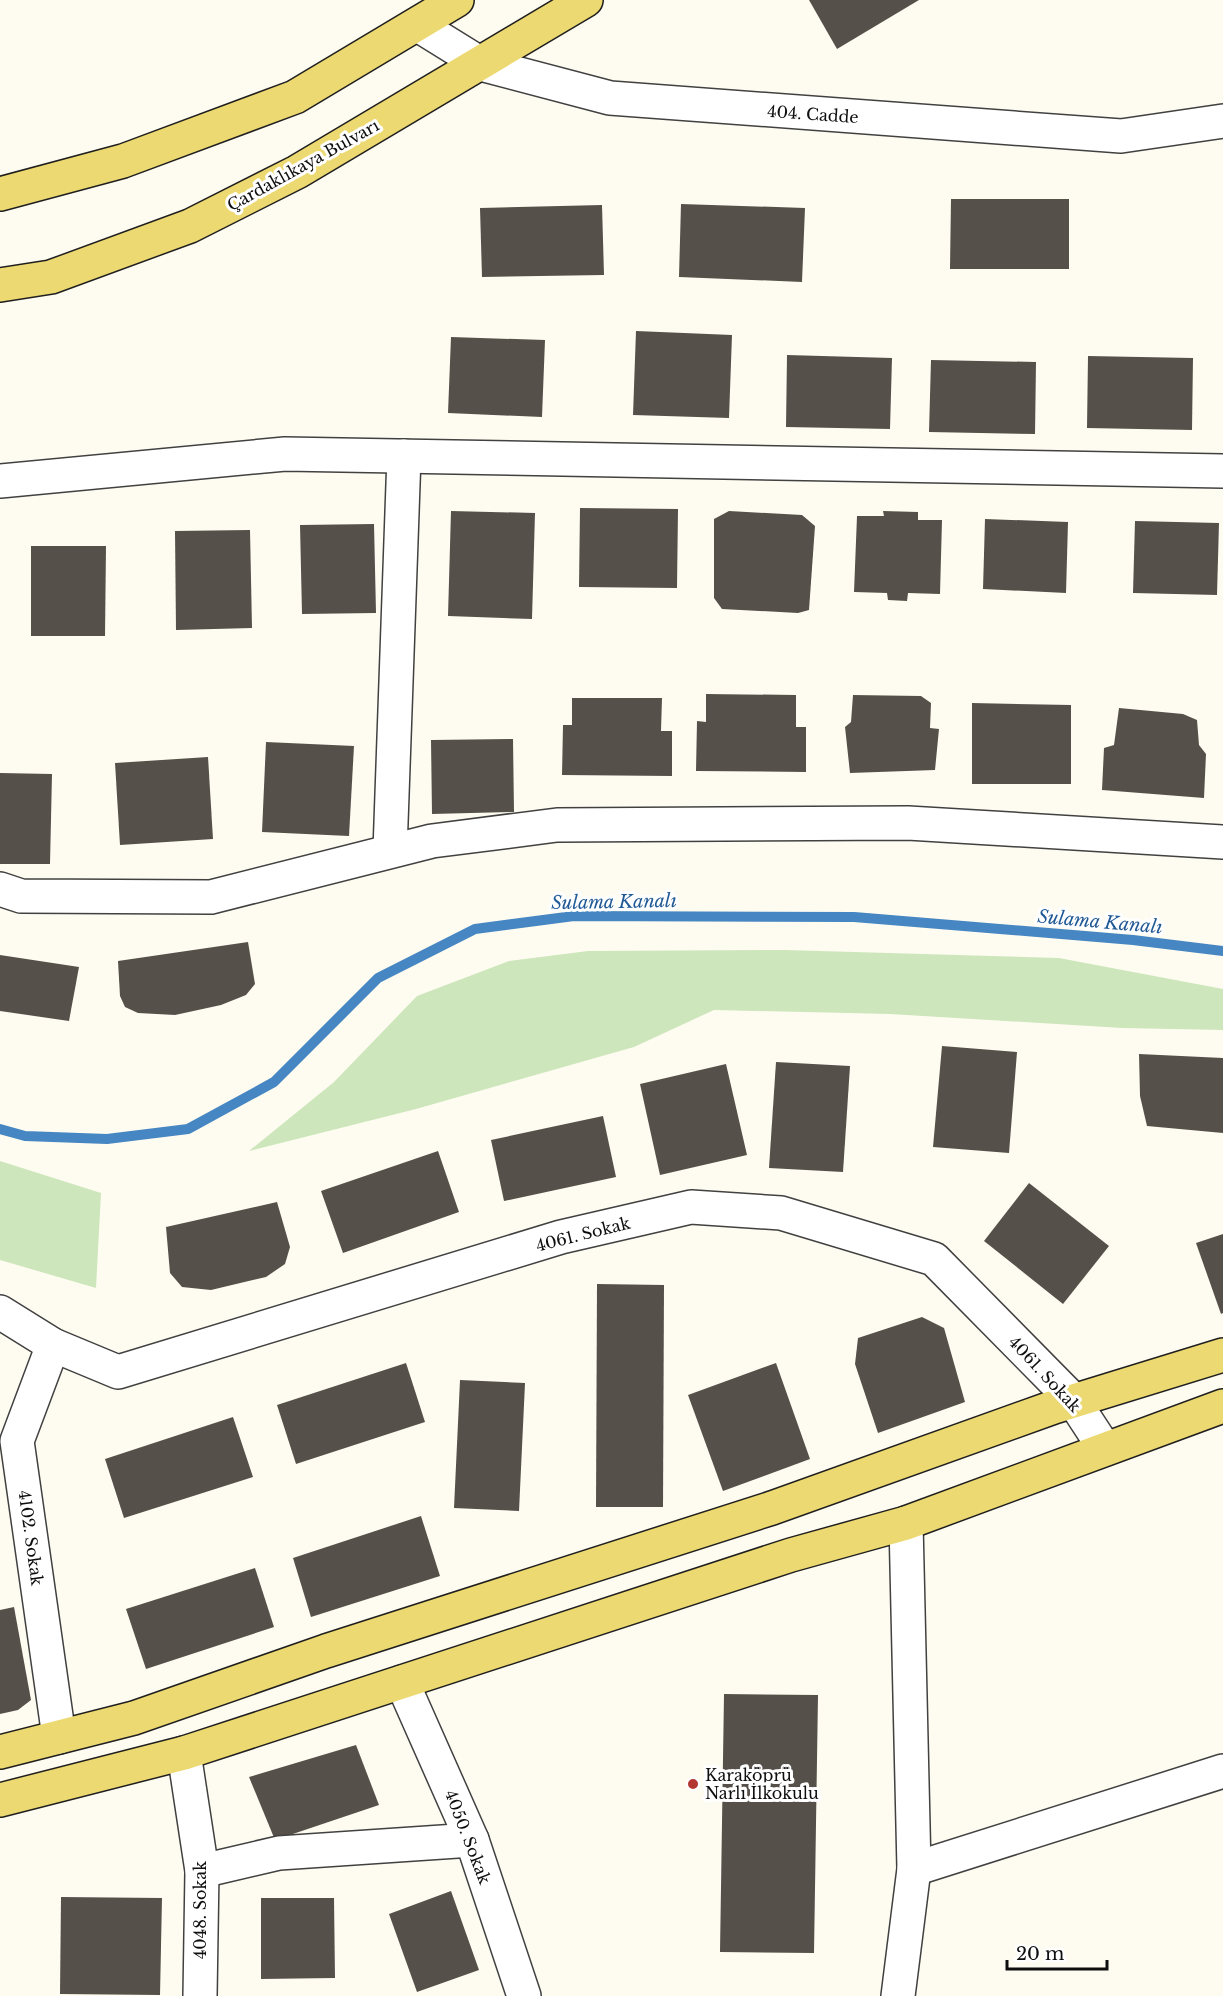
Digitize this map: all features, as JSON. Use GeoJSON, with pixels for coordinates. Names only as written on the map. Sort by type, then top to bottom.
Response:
{"type":"FeatureCollection","features":[{"type":"Feature","properties":{"kind":"main road"},"geometry":{"type":"LineString","coordinates":[[0,194],[123,161],[295,97],[457,0]]}},
{"type":"Feature","properties":{"kind":"main road","name":"Çardaklıkaya Bulvarı"},"geometry":{"type":"LineString","coordinates":[[0,285],[51,277],[190,226],[297,172],[586,0]]}},
{"type":"Feature","properties":{"kind":"main road"},"geometry":{"type":"LineString","coordinates":[[0,1752],[134,1718],[326,1651],[772,1508],[1073,1400],[1223,1355]]}},
{"type":"Feature","properties":{"kind":"main road"},"geometry":{"type":"LineString","coordinates":[[0,1800],[184,1753],[791,1555],[906,1523],[1223,1406]]}},
{"type":"Feature","properties":{"kind":"street","name":"404. Cadde"},"geometry":{"type":"LineString","coordinates":[[418,25],[481,64],[610,98],[1122,136],[1223,121]]}},
{"type":"Feature","properties":{"kind":"street"},"geometry":{"type":"LineString","coordinates":[[0,482],[285,454],[1223,471]]}},
{"type":"Feature","properties":{"kind":"street"},"geometry":{"type":"LineString","coordinates":[[390,851],[404,456]]}},
{"type":"Feature","properties":{"kind":"street"},"geometry":{"type":"LineString","coordinates":[[0,889],[21,896],[211,897],[432,842],[557,825],[908,823],[1223,842]]}},
{"type":"Feature","properties":{"kind":"street","name":"4061. Sokak"},"geometry":{"type":"LineString","coordinates":[[0,1311],[53,1345],[118,1372],[561,1237],[691,1207],[781,1214],[934,1259],[1073,1400],[1105,1449]]}},
{"type":"Feature","properties":{"kind":"street","name":"4102. Sokak"},"geometry":{"type":"LineString","coordinates":[[53,1345],[17,1442],[59,1737]]}},
{"type":"Feature","properties":{"kind":"street"},"geometry":{"type":"LineString","coordinates":[[898,1996],[914,1869],[906,1523]]}},
{"type":"Feature","properties":{"kind":"street","name":"4050. Sokak"},"geometry":{"type":"LineString","coordinates":[[402,1682],[472,1840],[524,1996]]}},
{"type":"Feature","properties":{"kind":"street","name":"4048. Sokak"},"geometry":{"type":"LineString","coordinates":[[184,1753],[202,1871],[200,1996]]}},
{"type":"Feature","properties":{"kind":"street"},"geometry":{"type":"LineString","coordinates":[[914,1869],[1223,1771]]}},
{"type":"Feature","properties":{"kind":"street"},"geometry":{"type":"LineString","coordinates":[[202,1871],[279,1853],[472,1840]]}},
{"type":"Feature","properties":{"kind":"green space"},"geometry":{"type":"Polygon","coordinates":[[[785,950],[1059,958],[1223,989],[1223,1030],[1122,1028],[890,1014],[714,1010],[634,1047],[416,1109],[249,1151],[334,1082],[417,996],[509,961],[588,951],[785,950]]]}},
{"type":"Feature","properties":{"kind":"green space"},"geometry":{"type":"Polygon","coordinates":[[[0,1161],[101,1193],[96,1288],[0,1260],[0,1161]]]}},
{"type":"Feature","properties":{"kind":"building"},"geometry":{"type":"Polygon","coordinates":[[[809,0],[919,0],[837,49],[809,0]]]}},
{"type":"Feature","properties":{"kind":"building"},"geometry":{"type":"Polygon","coordinates":[[[951,199],[1069,199],[1069,269],[950,269],[951,199]]]}},
{"type":"Feature","properties":{"kind":"building"},"geometry":{"type":"Polygon","coordinates":[[[681,204],[805,208],[802,282],[679,277],[681,204]]]}},
{"type":"Feature","properties":{"kind":"building"},"geometry":{"type":"Polygon","coordinates":[[[602,205],[604,275],[482,277],[480,208],[602,205]]]}},
{"type":"Feature","properties":{"kind":"building"},"geometry":{"type":"Polygon","coordinates":[[[636,331],[732,335],[729,418],[633,415],[636,331]]]}},
{"type":"Feature","properties":{"kind":"building"},"geometry":{"type":"Polygon","coordinates":[[[451,337],[545,340],[542,417],[448,413],[451,337]]]}},
{"type":"Feature","properties":{"kind":"building"},"geometry":{"type":"Polygon","coordinates":[[[787,355],[892,358],[890,429],[786,427],[787,355]]]}},
{"type":"Feature","properties":{"kind":"building"},"geometry":{"type":"Polygon","coordinates":[[[1088,356],[1193,358],[1192,430],[1087,428],[1088,356]]]}},
{"type":"Feature","properties":{"kind":"building"},"geometry":{"type":"Polygon","coordinates":[[[931,360],[1036,362],[1035,434],[929,432],[931,360]]]}},
{"type":"Feature","properties":{"kind":"building"},"geometry":{"type":"Polygon","coordinates":[[[580,508],[678,509],[677,588],[579,587],[580,508]]]}},
{"type":"Feature","properties":{"kind":"building"},"geometry":{"type":"Polygon","coordinates":[[[451,511],[535,513],[532,619],[448,616],[451,511]]]}},
{"type":"Feature","properties":{"kind":"building"},"geometry":{"type":"Polygon","coordinates":[[[729,511],[802,515],[815,526],[809,610],[798,613],[722,609],[714,598],[714,519],[729,511]]]}},
{"type":"Feature","properties":{"kind":"building"},"geometry":{"type":"Polygon","coordinates":[[[883,511],[918,512],[918,520],[942,520],[940,594],[908,593],[907,601],[888,600],[887,593],[854,592],[857,516],[884,516],[883,511]]]}},
{"type":"Feature","properties":{"kind":"building"},"geometry":{"type":"Polygon","coordinates":[[[985,519],[1068,522],[1066,593],[983,589],[985,519]]]}},
{"type":"Feature","properties":{"kind":"building"},"geometry":{"type":"Polygon","coordinates":[[[1135,521],[1219,523],[1217,595],[1133,593],[1135,521]]]}},
{"type":"Feature","properties":{"kind":"building"},"geometry":{"type":"Polygon","coordinates":[[[374,524],[376,613],[302,614],[300,525],[374,524]]]}},
{"type":"Feature","properties":{"kind":"building"},"geometry":{"type":"Polygon","coordinates":[[[250,530],[252,628],[176,630],[175,531],[250,530]]]}},
{"type":"Feature","properties":{"kind":"building"},"geometry":{"type":"Polygon","coordinates":[[[31,546],[106,546],[105,636],[31,636],[31,546]]]}},
{"type":"Feature","properties":{"kind":"building"},"geometry":{"type":"Polygon","coordinates":[[[706,694],[796,695],[796,727],[806,727],[806,772],[696,771],[697,721],[706,722],[706,694]]]}},
{"type":"Feature","properties":{"kind":"building"},"geometry":{"type":"Polygon","coordinates":[[[853,695],[921,696],[931,703],[930,728],[939,729],[935,770],[850,773],[845,727],[851,722],[853,695]]]}},
{"type":"Feature","properties":{"kind":"building"},"geometry":{"type":"Polygon","coordinates":[[[572,698],[662,698],[661,731],[672,731],[672,776],[562,775],[563,725],[572,725],[572,698]]]}},
{"type":"Feature","properties":{"kind":"building"},"geometry":{"type":"Polygon","coordinates":[[[972,703],[1071,705],[1071,784],[972,784],[972,703]]]}},
{"type":"Feature","properties":{"kind":"building"},"geometry":{"type":"Polygon","coordinates":[[[1119,708],[1183,714],[1197,720],[1199,745],[1206,754],[1204,798],[1102,790],[1104,748],[1114,745],[1119,708]]]}},
{"type":"Feature","properties":{"kind":"building"},"geometry":{"type":"Polygon","coordinates":[[[513,739],[514,812],[432,814],[431,740],[513,739]]]}},
{"type":"Feature","properties":{"kind":"building"},"geometry":{"type":"Polygon","coordinates":[[[266,742],[354,746],[349,836],[262,832],[266,742]]]}},
{"type":"Feature","properties":{"kind":"building"},"geometry":{"type":"Polygon","coordinates":[[[208,757],[213,839],[120,845],[115,763],[208,757]]]}},
{"type":"Feature","properties":{"kind":"building"},"geometry":{"type":"Polygon","coordinates":[[[0,773],[52,774],[50,864],[0,864],[0,773]]]}},
{"type":"Feature","properties":{"kind":"building"},"geometry":{"type":"Polygon","coordinates":[[[248,942],[255,984],[246,995],[221,1005],[175,1015],[138,1013],[125,1007],[120,996],[118,961],[248,942]]]}},
{"type":"Feature","properties":{"kind":"building"},"geometry":{"type":"Polygon","coordinates":[[[0,955],[79,967],[69,1021],[0,1011],[0,955]]]}},
{"type":"Feature","properties":{"kind":"building"},"geometry":{"type":"Polygon","coordinates":[[[942,1046],[1017,1052],[1009,1153],[933,1147],[942,1046]]]}},
{"type":"Feature","properties":{"kind":"building"},"geometry":{"type":"Polygon","coordinates":[[[1139,1054],[1223,1058],[1223,1133],[1147,1126],[1140,1096],[1139,1054]]]}},
{"type":"Feature","properties":{"kind":"building"},"geometry":{"type":"Polygon","coordinates":[[[776,1062],[850,1066],[843,1172],[769,1168],[776,1062]]]}},
{"type":"Feature","properties":{"kind":"building"},"geometry":{"type":"Polygon","coordinates":[[[726,1064],[747,1155],[660,1175],[640,1084],[726,1064]]]}},
{"type":"Feature","properties":{"kind":"building"},"geometry":{"type":"Polygon","coordinates":[[[603,1116],[616,1177],[504,1201],[491,1140],[603,1116]]]}},
{"type":"Feature","properties":{"kind":"building"},"geometry":{"type":"Polygon","coordinates":[[[438,1151],[459,1212],[343,1253],[321,1191],[438,1151]]]}},
{"type":"Feature","properties":{"kind":"building"},"geometry":{"type":"Polygon","coordinates":[[[1029,1183],[1109,1246],[1063,1304],[984,1241],[1029,1183]]]}},
{"type":"Feature","properties":{"kind":"building"},"geometry":{"type":"Polygon","coordinates":[[[277,1202],[290,1247],[285,1264],[266,1277],[211,1290],[182,1287],[170,1273],[166,1227],[277,1202]]]}},
{"type":"Feature","properties":{"kind":"building"},"geometry":{"type":"Polygon","coordinates":[[[1223,1234],[1223,1313],[1221,1314],[1196,1243],[1223,1234]]]}},
{"type":"Feature","properties":{"kind":"building"},"geometry":{"type":"Polygon","coordinates":[[[597,1284],[664,1285],[663,1507],[596,1507],[597,1284]]]}},
{"type":"Feature","properties":{"kind":"building"},"geometry":{"type":"Polygon","coordinates":[[[922,1317],[944,1328],[965,1402],[878,1433],[855,1364],[858,1338],[922,1317]]]}},
{"type":"Feature","properties":{"kind":"building"},"geometry":{"type":"Polygon","coordinates":[[[406,1363],[425,1422],[296,1464],[277,1405],[406,1363]]]}},
{"type":"Feature","properties":{"kind":"building"},"geometry":{"type":"Polygon","coordinates":[[[776,1363],[810,1459],[723,1491],[688,1395],[776,1363]]]}},
{"type":"Feature","properties":{"kind":"building"},"geometry":{"type":"Polygon","coordinates":[[[460,1380],[525,1383],[519,1511],[454,1508],[460,1380]]]}},
{"type":"Feature","properties":{"kind":"building"},"geometry":{"type":"Polygon","coordinates":[[[233,1417],[253,1477],[124,1518],[105,1459],[233,1417]]]}},
{"type":"Feature","properties":{"kind":"building"},"geometry":{"type":"Polygon","coordinates":[[[421,1516],[440,1576],[311,1617],[293,1558],[421,1516]]]}},
{"type":"Feature","properties":{"kind":"building"},"geometry":{"type":"Polygon","coordinates":[[[255,1568],[274,1627],[146,1669],[126,1609],[255,1568]]]}},
{"type":"Feature","properties":{"kind":"building"},"geometry":{"type":"Polygon","coordinates":[[[14,1607],[31,1700],[18,1710],[0,1714],[0,1610],[14,1607]]]}},
{"type":"Feature","properties":{"kind":"building"},"geometry":{"type":"Polygon","coordinates":[[[724,1694],[818,1695],[814,1953],[720,1952],[724,1694]]]}},
{"type":"Feature","properties":{"kind":"building"},"geometry":{"type":"Polygon","coordinates":[[[356,1745],[379,1805],[275,1840],[249,1777],[356,1745]]]}},
{"type":"Feature","properties":{"kind":"building"},"geometry":{"type":"Polygon","coordinates":[[[451,1891],[479,1970],[417,1992],[389,1914],[451,1891]]]}},
{"type":"Feature","properties":{"kind":"building"},"geometry":{"type":"Polygon","coordinates":[[[61,1897],[162,1898],[160,1995],[60,1994],[61,1897]]]}},
{"type":"Feature","properties":{"kind":"building"},"geometry":{"type":"Polygon","coordinates":[[[261,1898],[334,1898],[335,1978],[261,1979],[261,1898]]]}},
{"type":"Feature","properties":{"kind":"waterway","name":"Sulama Kanalı"},"geometry":{"type":"LineString","coordinates":[[0,1129],[25,1136],[107,1139],[188,1129],[274,1082],[378,978],[475,929],[574,916],[854,917],[1133,940],[1223,951]]}},
{"type":"Feature","properties":{"kind":"place","name":"Karaköprü Narlı İlkokulu"},"geometry":{"type":"Point","coordinates":[693,1784]}}]}
